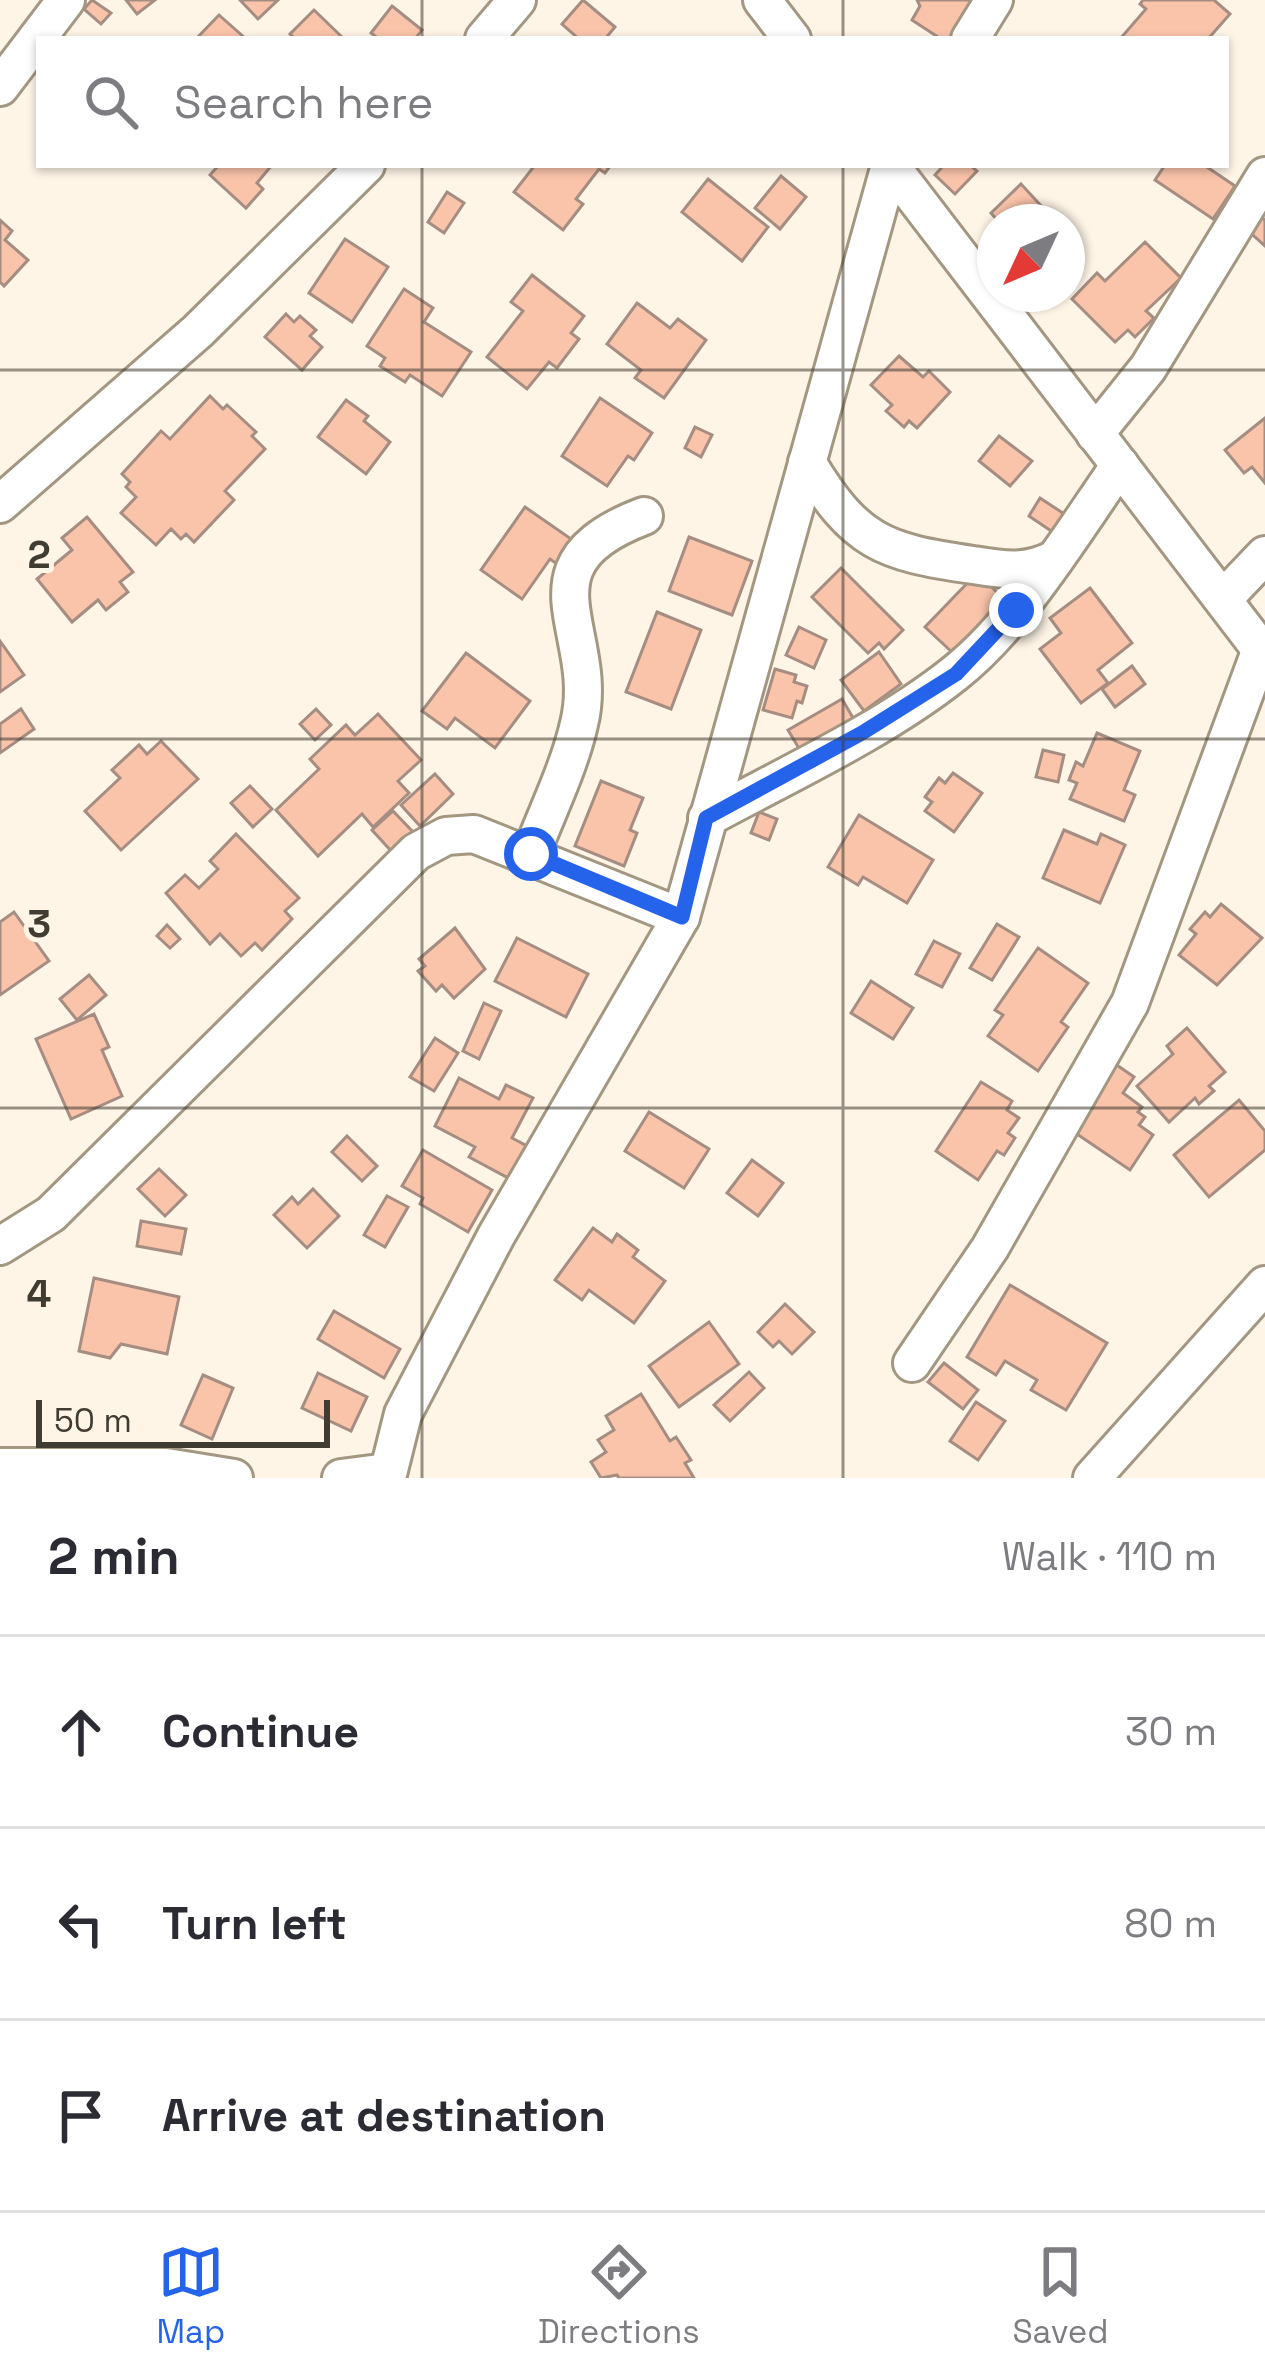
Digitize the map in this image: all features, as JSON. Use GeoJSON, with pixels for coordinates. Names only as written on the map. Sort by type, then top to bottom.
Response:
{"type":"FeatureCollection","features":[{"type":"Feature","properties":{"kind":"street"},"geometry":{"type":"LineString","coordinates":[[39,36],[67,0]]}},
{"type":"Feature","properties":{"kind":"street"},"geometry":{"type":"LineString","coordinates":[[487,36],[517,0]]}},
{"type":"Feature","properties":{"kind":"street"},"geometry":{"type":"LineString","coordinates":[[762,0],[790,36]]}},
{"type":"Feature","properties":{"kind":"street"},"geometry":{"type":"LineString","coordinates":[[972,36],[994,0]]}},
{"type":"Feature","properties":{"kind":"street"},"geometry":{"type":"LineString","coordinates":[[0,87],[36,40]]}},
{"type":"Feature","properties":{"kind":"street"},"geometry":{"type":"LineString","coordinates":[[0,504],[198,331],[363,168]]}},
{"type":"Feature","properties":{"kind":"street"},"geometry":{"type":"LineString","coordinates":[[341,1478],[387,1475],[403,1414],[496,1236],[682,917],[889,168]]}},
{"type":"Feature","properties":{"kind":"street"},"geometry":{"type":"LineString","coordinates":[[892,168],[1263,652],[1130,1003],[991,1248],[912,1363]]}},
{"type":"Feature","properties":{"kind":"street"},"geometry":{"type":"LineString","coordinates":[[1095,434],[1148,368],[1265,176]]}},
{"type":"Feature","properties":{"kind":"street"},"geometry":{"type":"LineString","coordinates":[[807,462],[849,522],[878,544],[914,557],[1017,572],[1054,559]]}},
{"type":"Feature","properties":{"kind":"street"},"geometry":{"type":"LineString","coordinates":[[706,818],[862,733],[956,674],[1016,610],[1120,465]]}},
{"type":"Feature","properties":{"kind":"street"},"geometry":{"type":"LineString","coordinates":[[531,854],[580,724],[584,679],[567,602],[573,572],[611,528],[644,516]]}},
{"type":"Feature","properties":{"kind":"street"},"geometry":{"type":"LineString","coordinates":[[1223,599],[1265,555]]}},
{"type":"Feature","properties":{"kind":"street"},"geometry":{"type":"LineString","coordinates":[[0,1246],[51,1214],[416,852],[446,836],[474,834],[682,917]]}},
{"type":"Feature","properties":{"kind":"street"},"geometry":{"type":"LineString","coordinates":[[1092,1478],[1265,1285]]}},
{"type":"Feature","properties":{"kind":"street"},"geometry":{"type":"LineString","coordinates":[[0,1467],[166,1467],[234,1478]]}},
{"type":"Feature","properties":{"kind":"building"},"geometry":{"type":"Polygon","coordinates":[[[92,0],[111,13],[101,24],[84,9],[92,0]]]}},
{"type":"Feature","properties":{"kind":"building"},"geometry":{"type":"Polygon","coordinates":[[[126,0],[155,0],[137,14],[126,0]]]}},
{"type":"Feature","properties":{"kind":"building"},"geometry":{"type":"Polygon","coordinates":[[[240,0],[278,0],[258,19],[240,0]]]}},
{"type":"Feature","properties":{"kind":"building"},"geometry":{"type":"Polygon","coordinates":[[[583,0],[615,27],[608,36],[576,36],[562,24],[583,0]]]}},
{"type":"Feature","properties":{"kind":"building"},"geometry":{"type":"Polygon","coordinates":[[[917,0],[975,0],[951,36],[936,36],[912,20],[920,6],[917,0]]]}},
{"type":"Feature","properties":{"kind":"building"},"geometry":{"type":"Polygon","coordinates":[[[1143,0],[1214,0],[1230,14],[1211,36],[1123,36],[1146,9],[1140,4],[1143,0]]]}},
{"type":"Feature","properties":{"kind":"building"},"geometry":{"type":"Polygon","coordinates":[[[392,6],[422,30],[417,36],[371,33],[392,6]]]}},
{"type":"Feature","properties":{"kind":"building"},"geometry":{"type":"Polygon","coordinates":[[[314,10],[341,36],[292,36],[314,10]]]}},
{"type":"Feature","properties":{"kind":"building"},"geometry":{"type":"Polygon","coordinates":[[[219,15],[243,36],[199,36],[219,15]]]}},
{"type":"Feature","properties":{"kind":"building"},"geometry":{"type":"Polygon","coordinates":[[[216,168],[270,168],[257,183],[263,189],[246,208],[210,175],[216,168]]]}},
{"type":"Feature","properties":{"kind":"building"},"geometry":{"type":"Polygon","coordinates":[[[533,168],[609,168],[605,173],[599,169],[576,199],[583,204],[563,230],[514,192],[533,168]]]}},
{"type":"Feature","properties":{"kind":"building"},"geometry":{"type":"Polygon","coordinates":[[[941,168],[977,171],[955,194],[935,175],[941,168]]]}},
{"type":"Feature","properties":{"kind":"building"},"geometry":{"type":"Polygon","coordinates":[[[1163,168],[1208,168],[1235,186],[1213,219],[1155,180],[1163,168]]]}},
{"type":"Feature","properties":{"kind":"building"},"geometry":{"type":"Polygon","coordinates":[[[781,176],[806,197],[780,229],[755,208],[781,176]]]}},
{"type":"Feature","properties":{"kind":"building"},"geometry":{"type":"Polygon","coordinates":[[[708,179],[768,227],[742,261],[682,212],[708,179]]]}},
{"type":"Feature","properties":{"kind":"building"},"geometry":{"type":"Polygon","coordinates":[[[1021,184],[1039,204],[1000,204],[1021,184]]]}},
{"type":"Feature","properties":{"kind":"building"},"geometry":{"type":"Polygon","coordinates":[[[447,192],[464,203],[444,233],[428,222],[447,192]]]}},
{"type":"Feature","properties":{"kind":"building"},"geometry":{"type":"Polygon","coordinates":[[[1255,212],[1265,220],[1265,246],[1243,226],[1255,212]]]}},
{"type":"Feature","properties":{"kind":"building"},"geometry":{"type":"Polygon","coordinates":[[[0,220],[12,231],[5,240],[28,260],[4,286],[0,282],[0,220]]]}},
{"type":"Feature","properties":{"kind":"building"},"geometry":{"type":"Polygon","coordinates":[[[345,239],[388,267],[352,322],[309,293],[345,239]]]}},
{"type":"Feature","properties":{"kind":"building"},"geometry":{"type":"Polygon","coordinates":[[[1145,242],[1181,278],[1146,311],[1154,318],[1135,337],[1128,330],[1115,342],[1085,312],[1085,285],[1097,273],[1105,281],[1145,242]]]}},
{"type":"Feature","properties":{"kind":"building"},"geometry":{"type":"Polygon","coordinates":[[[532,275],[584,316],[571,333],[579,339],[557,368],[549,362],[527,389],[487,357],[523,311],[511,302],[532,275]]]}},
{"type":"Feature","properties":{"kind":"building"},"geometry":{"type":"Polygon","coordinates":[[[404,289],[433,308],[424,322],[471,352],[442,396],[410,375],[405,382],[380,366],[385,358],[367,346],[404,289]]]}},
{"type":"Feature","properties":{"kind":"building"},"geometry":{"type":"Polygon","coordinates":[[[637,303],[670,328],[678,319],[706,340],[664,398],[635,378],[641,370],[607,344],[637,303]]]}},
{"type":"Feature","properties":{"kind":"building"},"geometry":{"type":"Polygon","coordinates":[[[286,314],[294,322],[300,316],[316,330],[310,336],[322,347],[302,370],[265,337],[286,314]]]}},
{"type":"Feature","properties":{"kind":"building"},"geometry":{"type":"Polygon","coordinates":[[[899,356],[923,377],[929,371],[950,392],[917,428],[909,421],[904,427],[886,411],[892,405],[871,385],[899,356]]]}},
{"type":"Feature","properties":{"kind":"building"},"geometry":{"type":"Polygon","coordinates":[[[210,396],[256,432],[252,436],[265,449],[225,491],[234,500],[194,542],[186,534],[181,539],[171,529],[156,545],[121,513],[136,497],[122,474],[161,431],[170,439],[210,396]]]}},
{"type":"Feature","properties":{"kind":"building"},"geometry":{"type":"Polygon","coordinates":[[[600,398],[652,433],[634,460],[628,456],[607,486],[562,456],[600,398]]]}},
{"type":"Feature","properties":{"kind":"building"},"geometry":{"type":"Polygon","coordinates":[[[346,400],[368,416],[364,421],[390,442],[366,474],[318,437],[346,400]]]}},
{"type":"Feature","properties":{"kind":"building"},"geometry":{"type":"Polygon","coordinates":[[[1265,418],[1265,483],[1252,467],[1244,473],[1225,450],[1265,418]]]}},
{"type":"Feature","properties":{"kind":"building"},"geometry":{"type":"Polygon","coordinates":[[[695,427],[712,435],[701,457],[685,448],[695,427]]]}},
{"type":"Feature","properties":{"kind":"building"},"geometry":{"type":"Polygon","coordinates":[[[999,436],[1032,461],[1010,486],[979,461],[999,436]]]}},
{"type":"Feature","properties":{"kind":"building"},"geometry":{"type":"Polygon","coordinates":[[[1040,498],[1072,519],[1060,537],[1029,516],[1040,498]]]}},
{"type":"Feature","properties":{"kind":"building"},"geometry":{"type":"Polygon","coordinates":[[[525,507],[574,541],[557,564],[550,559],[522,599],[481,570],[525,507]]]}},
{"type":"Feature","properties":{"kind":"building"},"geometry":{"type":"Polygon","coordinates":[[[87,517],[133,572],[120,582],[128,592],[106,610],[98,600],[72,622],[37,579],[72,550],[62,538],[87,517]]]}},
{"type":"Feature","properties":{"kind":"building"},"geometry":{"type":"Polygon","coordinates":[[[689,537],[752,561],[732,615],[669,591],[689,537]]]}},
{"type":"Feature","properties":{"kind":"building"},"geometry":{"type":"Polygon","coordinates":[[[841,568],[903,630],[884,649],[879,643],[868,653],[812,597],[841,568]]]}},
{"type":"Feature","properties":{"kind":"building"},"geometry":{"type":"Polygon","coordinates":[[[977,573],[1006,601],[954,654],[925,627],[977,573]]]}},
{"type":"Feature","properties":{"kind":"building"},"geometry":{"type":"Polygon","coordinates":[[[1090,588],[1132,643],[1098,670],[1108,683],[1081,703],[1040,649],[1061,633],[1050,618],[1090,588]]]}},
{"type":"Feature","properties":{"kind":"building"},"geometry":{"type":"Polygon","coordinates":[[[657,612],[701,630],[671,709],[626,692],[657,612]]]}},
{"type":"Feature","properties":{"kind":"building"},"geometry":{"type":"Polygon","coordinates":[[[799,627],[826,640],[814,668],[786,655],[799,627]]]}},
{"type":"Feature","properties":{"kind":"building"},"geometry":{"type":"Polygon","coordinates":[[[0,641],[24,675],[0,692],[0,641]]]}},
{"type":"Feature","properties":{"kind":"building"},"geometry":{"type":"Polygon","coordinates":[[[879,652],[901,684],[864,711],[841,680],[879,652]]]}},
{"type":"Feature","properties":{"kind":"building"},"geometry":{"type":"Polygon","coordinates":[[[466,653],[530,701],[495,748],[455,718],[447,729],[422,711],[466,653]]]}},
{"type":"Feature","properties":{"kind":"building"},"geometry":{"type":"Polygon","coordinates":[[[1132,666],[1145,684],[1115,707],[1102,689],[1132,666]]]}},
{"type":"Feature","properties":{"kind":"building"},"geometry":{"type":"Polygon","coordinates":[[[775,669],[796,675],[794,682],[807,686],[792,718],[763,710],[775,669]]]}},
{"type":"Feature","properties":{"kind":"building"},"geometry":{"type":"Polygon","coordinates":[[[842,699],[856,723],[803,755],[788,730],[842,699]]]}},
{"type":"Feature","properties":{"kind":"building"},"geometry":{"type":"Polygon","coordinates":[[[21,709],[34,729],[0,753],[0,724],[21,709]]]}},
{"type":"Feature","properties":{"kind":"building"},"geometry":{"type":"Polygon","coordinates":[[[316,709],[331,725],[315,740],[300,724],[316,709]]]}},
{"type":"Feature","properties":{"kind":"building"},"geometry":{"type":"Polygon","coordinates":[[[378,714],[421,760],[398,781],[409,793],[373,827],[362,814],[318,856],[276,810],[319,769],[310,759],[346,725],[355,735],[378,714]]]}},
{"type":"Feature","properties":{"kind":"building"},"geometry":{"type":"Polygon","coordinates":[[[1097,733],[1140,751],[1124,790],[1135,795],[1124,821],[1070,799],[1077,783],[1069,780],[1076,762],[1083,766],[1097,733]]]}},
{"type":"Feature","properties":{"kind":"building"},"geometry":{"type":"Polygon","coordinates":[[[161,741],[198,779],[121,850],[85,811],[120,778],[112,770],[139,745],[147,754],[161,741]]]}},
{"type":"Feature","properties":{"kind":"building"},"geometry":{"type":"Polygon","coordinates":[[[1043,750],[1064,755],[1058,782],[1036,777],[1043,750]]]}},
{"type":"Feature","properties":{"kind":"building"},"geometry":{"type":"Polygon","coordinates":[[[953,773],[982,793],[954,832],[925,811],[932,802],[925,797],[939,778],[945,783],[953,773]]]}},
{"type":"Feature","properties":{"kind":"building"},"geometry":{"type":"Polygon","coordinates":[[[435,774],[453,794],[420,826],[401,805],[435,774]]]}},
{"type":"Feature","properties":{"kind":"building"},"geometry":{"type":"Polygon","coordinates":[[[601,781],[643,798],[630,830],[637,833],[624,866],[575,846],[601,781]]]}},
{"type":"Feature","properties":{"kind":"building"},"geometry":{"type":"Polygon","coordinates":[[[250,786],[272,809],[253,827],[231,803],[250,786]]]}},
{"type":"Feature","properties":{"kind":"building"},"geometry":{"type":"Polygon","coordinates":[[[393,811],[415,834],[394,854],[372,830],[393,811]]]}},
{"type":"Feature","properties":{"kind":"building"},"geometry":{"type":"Polygon","coordinates":[[[759,812],[777,819],[769,840],[751,833],[759,812]]]}},
{"type":"Feature","properties":{"kind":"building"},"geometry":{"type":"Polygon","coordinates":[[[859,815],[933,860],[907,903],[863,877],[858,885],[828,867],[859,815]]]}},
{"type":"Feature","properties":{"kind":"building"},"geometry":{"type":"Polygon","coordinates":[[[1064,830],[1097,844],[1101,834],[1125,845],[1100,903],[1043,878],[1064,830]]]}},
{"type":"Feature","properties":{"kind":"building"},"geometry":{"type":"Polygon","coordinates":[[[236,834],[299,898],[285,911],[292,919],[262,950],[255,943],[241,956],[220,934],[210,944],[166,893],[185,875],[199,888],[218,869],[210,861],[236,834]]]}},
{"type":"Feature","properties":{"kind":"building"},"geometry":{"type":"Polygon","coordinates":[[[1221,904],[1262,938],[1217,985],[1179,955],[1196,934],[1190,929],[1205,912],[1210,917],[1221,904]]]}},
{"type":"Feature","properties":{"kind":"building"},"geometry":{"type":"Polygon","coordinates":[[[14,912],[49,961],[0,995],[0,922],[14,912]]]}},
{"type":"Feature","properties":{"kind":"building"},"geometry":{"type":"Polygon","coordinates":[[[997,924],[1019,937],[992,980],[970,968],[997,924]]]}},
{"type":"Feature","properties":{"kind":"building"},"geometry":{"type":"Polygon","coordinates":[[[167,925],[180,939],[170,948],[157,936],[167,925]]]}},
{"type":"Feature","properties":{"kind":"building"},"geometry":{"type":"Polygon","coordinates":[[[455,928],[485,969],[454,998],[442,985],[436,991],[418,971],[425,966],[419,959],[455,928]]]}},
{"type":"Feature","properties":{"kind":"building"},"geometry":{"type":"Polygon","coordinates":[[[517,938],[588,974],[566,1017],[495,981],[517,938]]]}},
{"type":"Feature","properties":{"kind":"building"},"geometry":{"type":"Polygon","coordinates":[[[934,941],[960,954],[942,987],[916,974],[934,941]]]}},
{"type":"Feature","properties":{"kind":"building"},"geometry":{"type":"Polygon","coordinates":[[[1038,948],[1088,983],[1061,1022],[1068,1027],[1038,1071],[988,1036],[1003,1015],[995,1010],[1038,948]]]}},
{"type":"Feature","properties":{"kind":"building"},"geometry":{"type":"Polygon","coordinates":[[[89,975],[106,995],[77,1020],[60,999],[89,975]]]}},
{"type":"Feature","properties":{"kind":"building"},"geometry":{"type":"Polygon","coordinates":[[[871,981],[913,1008],[893,1039],[851,1013],[871,981]]]}},
{"type":"Feature","properties":{"kind":"building"},"geometry":{"type":"Polygon","coordinates":[[[484,1003],[501,1011],[479,1059],[463,1051],[484,1003]]]}},
{"type":"Feature","properties":{"kind":"building"},"geometry":{"type":"Polygon","coordinates":[[[94,1014],[109,1047],[102,1050],[122,1096],[71,1119],[36,1039],[94,1014]]]}},
{"type":"Feature","properties":{"kind":"building"},"geometry":{"type":"Polygon","coordinates":[[[1187,1028],[1225,1072],[1209,1086],[1214,1091],[1199,1104],[1195,1098],[1169,1122],[1137,1086],[1173,1054],[1167,1046],[1187,1028]]]}},
{"type":"Feature","properties":{"kind":"building"},"geometry":{"type":"Polygon","coordinates":[[[435,1038],[458,1053],[434,1091],[410,1077],[435,1038]]]}},
{"type":"Feature","properties":{"kind":"building"},"geometry":{"type":"Polygon","coordinates":[[[1111,1061],[1134,1077],[1123,1093],[1142,1107],[1138,1112],[1145,1117],[1139,1125],[1153,1135],[1130,1170],[1071,1130],[1111,1061]]]}},
{"type":"Feature","properties":{"kind":"building"},"geometry":{"type":"Polygon","coordinates":[[[459,1078],[499,1099],[506,1085],[533,1098],[512,1138],[527,1146],[510,1179],[469,1157],[475,1147],[435,1126],[459,1078]]]}},
{"type":"Feature","properties":{"kind":"building"},"geometry":{"type":"Polygon","coordinates":[[[981,1082],[1012,1101],[1007,1110],[1019,1118],[1008,1133],[1015,1138],[1004,1155],[997,1151],[978,1180],[936,1151],[981,1082]]]}},
{"type":"Feature","properties":{"kind":"building"},"geometry":{"type":"Polygon","coordinates":[[[1239,1100],[1265,1131],[1265,1150],[1209,1197],[1174,1155],[1239,1100]]]}},
{"type":"Feature","properties":{"kind":"building"},"geometry":{"type":"Polygon","coordinates":[[[649,1112],[709,1149],[684,1188],[625,1151],[649,1112]]]}},
{"type":"Feature","properties":{"kind":"building"},"geometry":{"type":"Polygon","coordinates":[[[347,1136],[377,1166],[362,1181],[332,1152],[347,1136]]]}},
{"type":"Feature","properties":{"kind":"building"},"geometry":{"type":"Polygon","coordinates":[[[423,1150],[492,1190],[468,1232],[420,1204],[423,1198],[402,1186],[423,1150]]]}},
{"type":"Feature","properties":{"kind":"building"},"geometry":{"type":"Polygon","coordinates":[[[752,1160],[783,1183],[758,1216],[727,1193],[752,1160]]]}},
{"type":"Feature","properties":{"kind":"building"},"geometry":{"type":"Polygon","coordinates":[[[159,1169],[186,1195],[165,1216],[138,1189],[159,1169]]]}},
{"type":"Feature","properties":{"kind":"building"},"geometry":{"type":"Polygon","coordinates":[[[313,1189],[339,1216],[307,1248],[274,1215],[292,1197],[298,1204],[313,1189]]]}},
{"type":"Feature","properties":{"kind":"building"},"geometry":{"type":"Polygon","coordinates":[[[387,1196],[408,1207],[385,1247],[364,1235],[387,1196]]]}},
{"type":"Feature","properties":{"kind":"building"},"geometry":{"type":"Polygon","coordinates":[[[141,1221],[186,1229],[181,1254],[137,1246],[141,1221]]]}},
{"type":"Feature","properties":{"kind":"building"},"geometry":{"type":"Polygon","coordinates":[[[593,1228],[612,1242],[617,1234],[638,1250],[633,1257],[665,1281],[634,1323],[589,1290],[582,1300],[555,1280],[593,1228]]]}},
{"type":"Feature","properties":{"kind":"building"},"geometry":{"type":"Polygon","coordinates":[[[94,1278],[179,1297],[167,1354],[121,1344],[110,1358],[79,1351],[94,1278]]]}},
{"type":"Feature","properties":{"kind":"building"},"geometry":{"type":"Polygon","coordinates":[[[1010,1285],[1107,1343],[1066,1410],[1031,1390],[1037,1380],[1005,1361],[996,1375],[967,1357],[1010,1285]]]}},
{"type":"Feature","properties":{"kind":"building"},"geometry":{"type":"Polygon","coordinates":[[[785,1304],[814,1332],[792,1354],[779,1341],[773,1347],[758,1332],[785,1304]]]}},
{"type":"Feature","properties":{"kind":"building"},"geometry":{"type":"Polygon","coordinates":[[[334,1311],[400,1349],[384,1378],[318,1339],[334,1311]]]}},
{"type":"Feature","properties":{"kind":"building"},"geometry":{"type":"Polygon","coordinates":[[[709,1322],[739,1364],[679,1407],[649,1366],[709,1322]]]}},
{"type":"Feature","properties":{"kind":"building"},"geometry":{"type":"Polygon","coordinates":[[[944,1363],[978,1390],[963,1409],[928,1382],[944,1363]]]}},
{"type":"Feature","properties":{"kind":"building"},"geometry":{"type":"Polygon","coordinates":[[[749,1372],[764,1388],[730,1421],[714,1405],[749,1372]]]}},
{"type":"Feature","properties":{"kind":"building"},"geometry":{"type":"Polygon","coordinates":[[[318,1373],[367,1397],[351,1431],[302,1408],[318,1373]]]}},
{"type":"Feature","properties":{"kind":"building"},"geometry":{"type":"Polygon","coordinates":[[[203,1375],[233,1388],[212,1439],[181,1425],[203,1375]]]}},
{"type":"Feature","properties":{"kind":"building"},"geometry":{"type":"Polygon","coordinates":[[[641,1394],[670,1441],[676,1437],[691,1460],[685,1463],[694,1478],[601,1478],[591,1462],[606,1452],[598,1440],[614,1430],[606,1416],[641,1394]]]}},
{"type":"Feature","properties":{"kind":"building"},"geometry":{"type":"Polygon","coordinates":[[[976,1402],[1005,1421],[978,1460],[950,1441],[976,1402]]]}},
{"type":"Feature","properties":{"kind":"route"},"geometry":{"type":"LineString","coordinates":[[531,854],[682,917],[706,818],[862,733],[956,674],[1016,610]]}}]}
